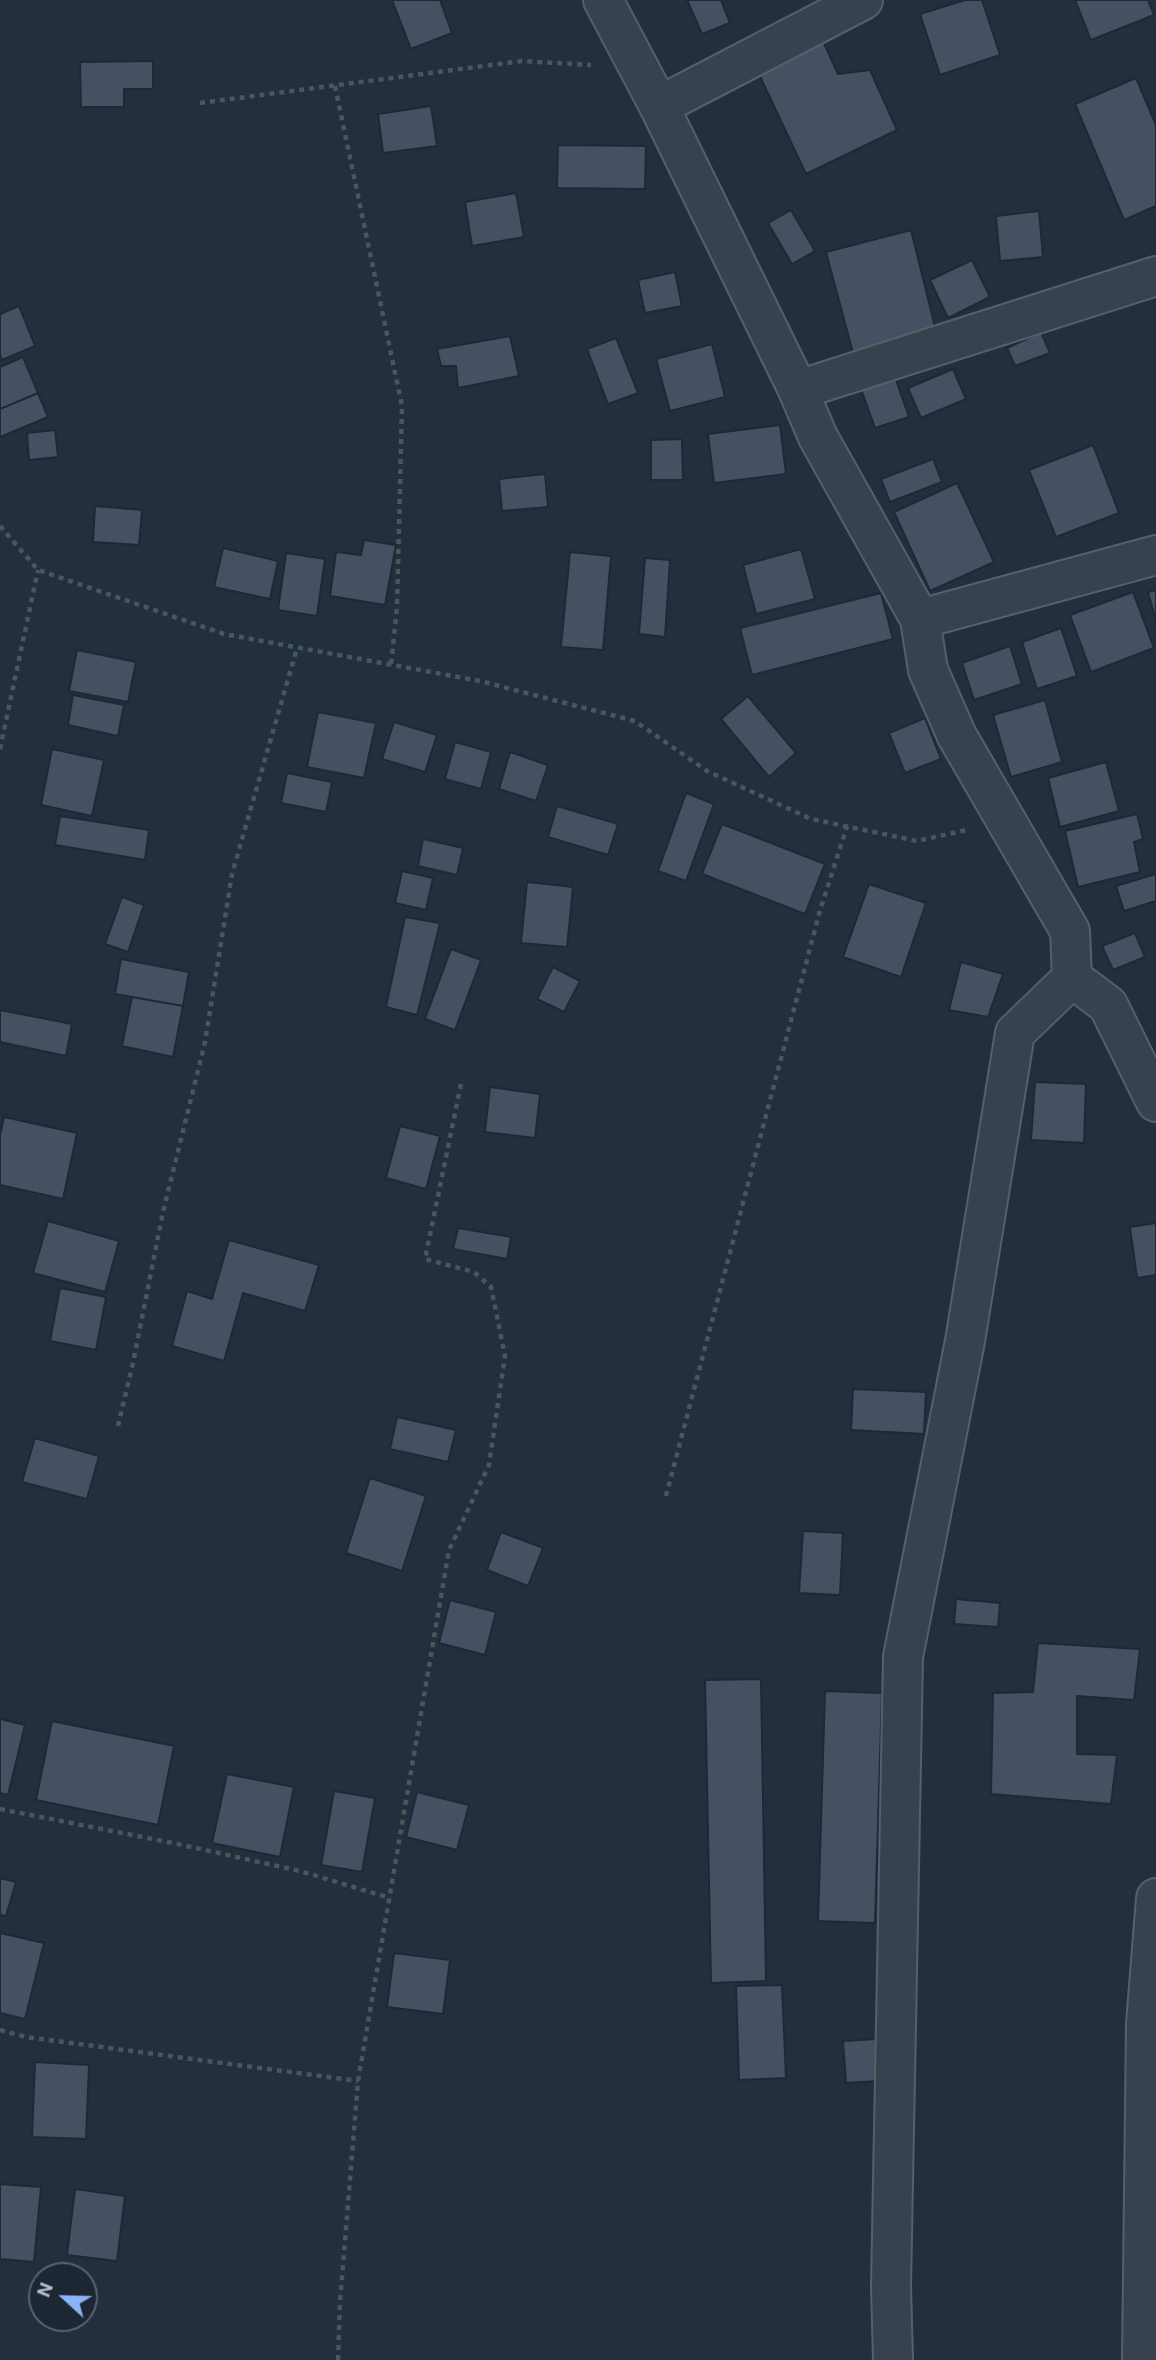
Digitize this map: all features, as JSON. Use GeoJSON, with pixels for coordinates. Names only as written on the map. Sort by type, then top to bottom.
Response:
{"type":"FeatureCollection","features":[{"type":"Feature","properties":{"kind":"street"},"geometry":{"type":"LineString","coordinates":[[603,0],[659,106],[798,390],[818,437],[920,620],[928,670],[957,736],[1070,931],[1072,978],[1015,1033],[965,1340],[902,1657],[891,2286],[893,2360]]}},
{"type":"Feature","properties":{"kind":"street"},"geometry":{"type":"LineString","coordinates":[[659,106],[789,36],[863,0]]}},
{"type":"Feature","properties":{"kind":"street"},"geometry":{"type":"LineString","coordinates":[[798,390],[1156,276]]}},
{"type":"Feature","properties":{"kind":"street"},"geometry":{"type":"LineString","coordinates":[[920,620],[1156,555]]}},
{"type":"Feature","properties":{"kind":"street"},"geometry":{"type":"LineString","coordinates":[[1072,978],[1108,1005],[1156,1102]]}},
{"type":"Feature","properties":{"kind":"street"},"geometry":{"type":"LineString","coordinates":[[1142,2360],[1146,2024],[1156,1898]]}},
{"type":"Feature","properties":{"kind":"path"},"geometry":{"type":"LineString","coordinates":[[200,103],[522,61],[637,67]]}},
{"type":"Feature","properties":{"kind":"path"},"geometry":{"type":"LineString","coordinates":[[335,86],[402,406],[397,607],[391,665]]}},
{"type":"Feature","properties":{"kind":"path"},"geometry":{"type":"LineString","coordinates":[[0,526],[38,570],[224,634],[480,681],[635,721],[707,771],[811,819],[917,841],[1007,821]]}},
{"type":"Feature","properties":{"kind":"path"},"geometry":{"type":"LineString","coordinates":[[0,749],[38,570]]}},
{"type":"Feature","properties":{"kind":"path"},"geometry":{"type":"LineString","coordinates":[[118,1426],[163,1212],[205,1042],[232,874],[297,648]]}},
{"type":"Feature","properties":{"kind":"path"},"geometry":{"type":"LineString","coordinates":[[666,1496],[819,914],[846,826]]}},
{"type":"Feature","properties":{"kind":"path"},"geometry":{"type":"LineString","coordinates":[[338,2360],[340,2302],[358,2081],[449,1550],[489,1465],[505,1356],[491,1287],[474,1272],[425,1259],[462,1079]]}},
{"type":"Feature","properties":{"kind":"path"},"geometry":{"type":"LineString","coordinates":[[0,1809],[300,1871],[390,1898]]}},
{"type":"Feature","properties":{"kind":"path"},"geometry":{"type":"LineString","coordinates":[[0,2030],[26,2036],[358,2081]]}},
{"type":"Feature","properties":{"kind":"building"},"geometry":{"type":"Polygon","coordinates":[[[392,0],[440,0],[452,33],[411,49],[392,0]]]}},
{"type":"Feature","properties":{"kind":"building"},"geometry":{"type":"Polygon","coordinates":[[[687,0],[721,0],[730,23],[702,34],[687,0]]]}},
{"type":"Feature","properties":{"kind":"building"},"geometry":{"type":"Polygon","coordinates":[[[965,0],[982,0],[1000,55],[940,75],[920,14],[965,0]]]}},
{"type":"Feature","properties":{"kind":"building"},"geometry":{"type":"Polygon","coordinates":[[[1075,0],[1148,0],[1154,15],[1091,40],[1075,0]]]}},
{"type":"Feature","properties":{"kind":"building"},"geometry":{"type":"Polygon","coordinates":[[[822,39],[838,74],[870,70],[897,130],[806,174],[757,70],[822,39]]]}},
{"type":"Feature","properties":{"kind":"building"},"geometry":{"type":"Polygon","coordinates":[[[153,61],[153,89],[124,89],[124,107],[81,107],[80,62],[153,61]]]}},
{"type":"Feature","properties":{"kind":"building"},"geometry":{"type":"Polygon","coordinates":[[[1136,78],[1156,125],[1156,206],[1124,220],[1075,104],[1136,78]]]}},
{"type":"Feature","properties":{"kind":"building"},"geometry":{"type":"Polygon","coordinates":[[[431,106],[437,146],[383,153],[378,114],[431,106]]]}},
{"type":"Feature","properties":{"kind":"building"},"geometry":{"type":"Polygon","coordinates":[[[558,145],[646,146],[645,189],[557,188],[558,145]]]}},
{"type":"Feature","properties":{"kind":"building"},"geometry":{"type":"Polygon","coordinates":[[[516,193],[524,237],[472,246],[465,202],[516,193]]]}},
{"type":"Feature","properties":{"kind":"building"},"geometry":{"type":"Polygon","coordinates":[[[791,210],[815,251],[792,264],[768,223],[791,210]]]}},
{"type":"Feature","properties":{"kind":"building"},"geometry":{"type":"Polygon","coordinates":[[[1039,211],[1043,257],[1000,261],[996,216],[1039,211]]]}},
{"type":"Feature","properties":{"kind":"building"},"geometry":{"type":"Polygon","coordinates":[[[911,230],[937,335],[857,368],[826,252],[911,230]]]}},
{"type":"Feature","properties":{"kind":"building"},"geometry":{"type":"Polygon","coordinates":[[[972,260],[990,297],[948,318],[930,280],[972,260]]]}},
{"type":"Feature","properties":{"kind":"building"},"geometry":{"type":"Polygon","coordinates":[[[675,272],[682,306],[645,313],[638,280],[675,272]]]}},
{"type":"Feature","properties":{"kind":"building"},"geometry":{"type":"Polygon","coordinates":[[[19,306],[35,346],[2,360],[0,314],[19,306]]]}},
{"type":"Feature","properties":{"kind":"building"},"geometry":{"type":"Polygon","coordinates":[[[1041,332],[1050,353],[1015,366],[1007,348],[1041,332]]]}},
{"type":"Feature","properties":{"kind":"building"},"geometry":{"type":"Polygon","coordinates":[[[510,336],[519,376],[458,388],[456,366],[441,366],[437,349],[510,336]]]}},
{"type":"Feature","properties":{"kind":"building"},"geometry":{"type":"Polygon","coordinates":[[[616,338],[638,393],[608,404],[587,349],[616,338]]]}},
{"type":"Feature","properties":{"kind":"building"},"geometry":{"type":"Polygon","coordinates":[[[712,344],[725,397],[670,411],[656,359],[712,344]]]}},
{"type":"Feature","properties":{"kind":"building"},"geometry":{"type":"Polygon","coordinates":[[[23,357],[38,393],[0,409],[0,367],[23,357]]]}},
{"type":"Feature","properties":{"kind":"building"},"geometry":{"type":"Polygon","coordinates":[[[953,369],[966,399],[921,418],[908,388],[953,369]]]}},
{"type":"Feature","properties":{"kind":"building"},"geometry":{"type":"Polygon","coordinates":[[[895,377],[909,417],[875,428],[861,389],[895,377]]]}},
{"type":"Feature","properties":{"kind":"building"},"geometry":{"type":"Polygon","coordinates":[[[38,393],[48,417],[0,437],[0,409],[38,393]]]}},
{"type":"Feature","properties":{"kind":"building"},"geometry":{"type":"Polygon","coordinates":[[[780,425],[786,474],[714,483],[708,434],[780,425]]]}},
{"type":"Feature","properties":{"kind":"building"},"geometry":{"type":"Polygon","coordinates":[[[55,430],[58,457],[29,460],[27,433],[55,430]]]}},
{"type":"Feature","properties":{"kind":"building"},"geometry":{"type":"Polygon","coordinates":[[[682,439],[683,480],[651,480],[651,440],[682,439]]]}},
{"type":"Feature","properties":{"kind":"building"},"geometry":{"type":"Polygon","coordinates":[[[1093,445],[1119,513],[1056,537],[1029,470],[1093,445]]]}},
{"type":"Feature","properties":{"kind":"building"},"geometry":{"type":"Polygon","coordinates":[[[933,459],[942,482],[890,502],[881,479],[933,459]]]}},
{"type":"Feature","properties":{"kind":"building"},"geometry":{"type":"Polygon","coordinates":[[[545,474],[548,507],[502,511],[499,479],[545,474]]]}},
{"type":"Feature","properties":{"kind":"building"},"geometry":{"type":"Polygon","coordinates":[[[957,483],[994,562],[930,591],[894,512],[957,483]]]}},
{"type":"Feature","properties":{"kind":"building"},"geometry":{"type":"Polygon","coordinates":[[[95,506],[142,510],[139,545],[93,542],[95,506]]]}},
{"type":"Feature","properties":{"kind":"building"},"geometry":{"type":"Polygon","coordinates":[[[364,540],[396,545],[385,605],[330,596],[336,552],[361,555],[364,540]]]}},
{"type":"Feature","properties":{"kind":"building"},"geometry":{"type":"Polygon","coordinates":[[[223,548],[278,561],[270,599],[214,587],[223,548]]]}},
{"type":"Feature","properties":{"kind":"building"},"geometry":{"type":"Polygon","coordinates":[[[801,549],[815,599],[756,614],[743,565],[801,549]]]}},
{"type":"Feature","properties":{"kind":"building"},"geometry":{"type":"Polygon","coordinates":[[[570,552],[611,556],[603,650],[561,647],[570,552]]]}},
{"type":"Feature","properties":{"kind":"building"},"geometry":{"type":"Polygon","coordinates":[[[286,553],[325,559],[317,616],[278,610],[286,553]]]}},
{"type":"Feature","properties":{"kind":"building"},"geometry":{"type":"Polygon","coordinates":[[[645,558],[670,560],[665,637],[639,634],[645,558]]]}},
{"type":"Feature","properties":{"kind":"building"},"geometry":{"type":"Polygon","coordinates":[[[1156,590],[1156,621],[1148,592],[1156,590]]]}},
{"type":"Feature","properties":{"kind":"building"},"geometry":{"type":"Polygon","coordinates":[[[1133,592],[1154,648],[1091,672],[1070,615],[1133,592]]]}},
{"type":"Feature","properties":{"kind":"building"},"geometry":{"type":"Polygon","coordinates":[[[881,593],[893,639],[752,675],[740,628],[881,593]]]}},
{"type":"Feature","properties":{"kind":"building"},"geometry":{"type":"Polygon","coordinates":[[[1061,628],[1077,676],[1037,689],[1022,642],[1061,628]]]}},
{"type":"Feature","properties":{"kind":"building"},"geometry":{"type":"Polygon","coordinates":[[[1010,646],[1022,684],[974,700],[962,663],[1010,646]]]}},
{"type":"Feature","properties":{"kind":"building"},"geometry":{"type":"Polygon","coordinates":[[[77,650],[136,662],[128,702],[69,691],[77,650]]]}},
{"type":"Feature","properties":{"kind":"building"},"geometry":{"type":"Polygon","coordinates":[[[73,695],[124,705],[118,736],[68,725],[73,695]]]}},
{"type":"Feature","properties":{"kind":"building"},"geometry":{"type":"Polygon","coordinates":[[[748,696],[796,753],[769,777],[721,719],[748,696]]]}},
{"type":"Feature","properties":{"kind":"building"},"geometry":{"type":"Polygon","coordinates":[[[1045,700],[1062,762],[1011,777],[993,715],[1045,700]]]}},
{"type":"Feature","properties":{"kind":"building"},"geometry":{"type":"Polygon","coordinates":[[[318,712],[376,723],[364,778],[307,767],[318,712]]]}},
{"type":"Feature","properties":{"kind":"building"},"geometry":{"type":"Polygon","coordinates":[[[925,718],[941,759],[905,773],[889,733],[925,718]]]}},
{"type":"Feature","properties":{"kind":"building"},"geometry":{"type":"Polygon","coordinates":[[[394,722],[437,735],[425,772],[382,759],[394,722]]]}},
{"type":"Feature","properties":{"kind":"building"},"geometry":{"type":"Polygon","coordinates":[[[455,742],[491,752],[481,789],[445,779],[455,742]]]}},
{"type":"Feature","properties":{"kind":"building"},"geometry":{"type":"Polygon","coordinates":[[[52,749],[104,760],[92,816],[41,805],[52,749]]]}},
{"type":"Feature","properties":{"kind":"building"},"geometry":{"type":"Polygon","coordinates":[[[510,752],[548,765],[536,801],[499,789],[510,752]]]}},
{"type":"Feature","properties":{"kind":"building"},"geometry":{"type":"Polygon","coordinates":[[[1106,762],[1119,811],[1060,827],[1048,778],[1106,762]]]}},
{"type":"Feature","properties":{"kind":"building"},"geometry":{"type":"Polygon","coordinates":[[[287,773],[332,782],[326,812],[281,803],[287,773]]]}},
{"type":"Feature","properties":{"kind":"building"},"geometry":{"type":"Polygon","coordinates":[[[686,793],[714,804],[686,881],[658,871],[686,793]]]}},
{"type":"Feature","properties":{"kind":"building"},"geometry":{"type":"Polygon","coordinates":[[[557,806],[618,824],[608,855],[548,837],[557,806]]]}},
{"type":"Feature","properties":{"kind":"building"},"geometry":{"type":"Polygon","coordinates":[[[1137,814],[1143,839],[1134,842],[1140,872],[1078,887],[1065,831],[1137,814]]]}},
{"type":"Feature","properties":{"kind":"building"},"geometry":{"type":"Polygon","coordinates":[[[60,816],[149,830],[145,860],[55,845],[60,816]]]}},
{"type":"Feature","properties":{"kind":"building"},"geometry":{"type":"Polygon","coordinates":[[[722,824],[825,864],[805,914],[702,874],[722,824]]]}},
{"type":"Feature","properties":{"kind":"building"},"geometry":{"type":"Polygon","coordinates":[[[423,839],[463,848],[457,875],[418,866],[423,839]]]}},
{"type":"Feature","properties":{"kind":"building"},"geometry":{"type":"Polygon","coordinates":[[[402,871],[433,878],[426,910],[395,903],[402,871]]]}},
{"type":"Feature","properties":{"kind":"building"},"geometry":{"type":"Polygon","coordinates":[[[1156,874],[1156,901],[1124,911],[1116,886],[1156,874]]]}},
{"type":"Feature","properties":{"kind":"building"},"geometry":{"type":"Polygon","coordinates":[[[527,882],[573,887],[567,947],[521,943],[527,882]]]}},
{"type":"Feature","properties":{"kind":"building"},"geometry":{"type":"Polygon","coordinates":[[[869,884],[926,903],[901,977],[843,957],[869,884]]]}},
{"type":"Feature","properties":{"kind":"building"},"geometry":{"type":"Polygon","coordinates":[[[122,897],[144,905],[128,952],[105,944],[122,897]]]}},
{"type":"Feature","properties":{"kind":"building"},"geometry":{"type":"Polygon","coordinates":[[[405,917],[440,923],[417,1015],[386,1007],[405,917]]]}},
{"type":"Feature","properties":{"kind":"building"},"geometry":{"type":"Polygon","coordinates":[[[1135,933],[1145,957],[1113,970],[1102,946],[1135,933]]]}},
{"type":"Feature","properties":{"kind":"building"},"geometry":{"type":"Polygon","coordinates":[[[451,949],[481,960],[455,1030],[425,1019],[451,949]]]}},
{"type":"Feature","properties":{"kind":"building"},"geometry":{"type":"Polygon","coordinates":[[[121,959],[189,972],[183,1006],[115,994],[121,959]]]}},
{"type":"Feature","properties":{"kind":"building"},"geometry":{"type":"Polygon","coordinates":[[[961,962],[1003,974],[988,1017],[949,1010],[961,962]]]}},
{"type":"Feature","properties":{"kind":"building"},"geometry":{"type":"Polygon","coordinates":[[[553,967],[580,981],[564,1012],[537,999],[553,967]]]}},
{"type":"Feature","properties":{"kind":"building"},"geometry":{"type":"Polygon","coordinates":[[[132,997],[183,1006],[173,1057],[122,1046],[132,997]]]}},
{"type":"Feature","properties":{"kind":"building"},"geometry":{"type":"Polygon","coordinates":[[[0,1010],[72,1024],[66,1056],[0,1042],[0,1010]]]}},
{"type":"Feature","properties":{"kind":"building"},"geometry":{"type":"Polygon","coordinates":[[[1035,1082],[1086,1084],[1084,1143],[1031,1140],[1035,1082]]]}},
{"type":"Feature","properties":{"kind":"building"},"geometry":{"type":"Polygon","coordinates":[[[490,1087],[540,1094],[535,1138],[485,1132],[490,1087]]]}},
{"type":"Feature","properties":{"kind":"building"},"geometry":{"type":"Polygon","coordinates":[[[4,1117],[77,1133],[63,1199],[0,1185],[0,1135],[4,1117]]]}},
{"type":"Feature","properties":{"kind":"building"},"geometry":{"type":"Polygon","coordinates":[[[400,1126],[440,1136],[426,1189],[386,1178],[400,1126]]]}},
{"type":"Feature","properties":{"kind":"building"},"geometry":{"type":"Polygon","coordinates":[[[48,1221],[119,1241],[105,1292],[33,1273],[48,1221]]]}},
{"type":"Feature","properties":{"kind":"building"},"geometry":{"type":"Polygon","coordinates":[[[1156,1223],[1156,1275],[1137,1278],[1130,1227],[1156,1223]]]}},
{"type":"Feature","properties":{"kind":"building"},"geometry":{"type":"Polygon","coordinates":[[[458,1228],[511,1237],[507,1259],[453,1249],[458,1228]]]}},
{"type":"Feature","properties":{"kind":"building"},"geometry":{"type":"Polygon","coordinates":[[[229,1240],[319,1265],[305,1311],[243,1293],[224,1361],[172,1346],[187,1291],[212,1299],[229,1240]]]}},
{"type":"Feature","properties":{"kind":"building"},"geometry":{"type":"Polygon","coordinates":[[[60,1288],[106,1297],[96,1350],[50,1341],[60,1288]]]}},
{"type":"Feature","properties":{"kind":"building"},"geometry":{"type":"Polygon","coordinates":[[[853,1389],[926,1392],[924,1434],[851,1430],[853,1389]]]}},
{"type":"Feature","properties":{"kind":"building"},"geometry":{"type":"Polygon","coordinates":[[[397,1417],[456,1430],[448,1462],[390,1449],[397,1417]]]}},
{"type":"Feature","properties":{"kind":"building"},"geometry":{"type":"Polygon","coordinates":[[[35,1438],[99,1456],[87,1499],[22,1482],[35,1438]]]}},
{"type":"Feature","properties":{"kind":"building"},"geometry":{"type":"Polygon","coordinates":[[[370,1478],[426,1496],[402,1571],[346,1553],[370,1478]]]}},
{"type":"Feature","properties":{"kind":"building"},"geometry":{"type":"Polygon","coordinates":[[[803,1531],[843,1533],[840,1595],[799,1593],[803,1531]]]}},
{"type":"Feature","properties":{"kind":"building"},"geometry":{"type":"Polygon","coordinates":[[[501,1532],[543,1548],[528,1586],[487,1570],[501,1532]]]}},
{"type":"Feature","properties":{"kind":"building"},"geometry":{"type":"Polygon","coordinates":[[[956,1599],[1000,1603],[998,1627],[954,1624],[956,1599]]]}},
{"type":"Feature","properties":{"kind":"building"},"geometry":{"type":"Polygon","coordinates":[[[450,1600],[496,1612],[485,1655],[439,1643],[450,1600]]]}},
{"type":"Feature","properties":{"kind":"building"},"geometry":{"type":"Polygon","coordinates":[[[1038,1643],[1140,1649],[1134,1700],[1077,1696],[1077,1754],[1117,1755],[1111,1804],[991,1794],[993,1693],[1033,1692],[1038,1643]]]}},
{"type":"Feature","properties":{"kind":"building"},"geometry":{"type":"Polygon","coordinates":[[[761,1679],[766,1981],[711,1983],[705,1680],[761,1679]]]}},
{"type":"Feature","properties":{"kind":"building"},"geometry":{"type":"Polygon","coordinates":[[[825,1691],[882,1693],[875,1923],[818,1921],[825,1691]]]}},
{"type":"Feature","properties":{"kind":"building"},"geometry":{"type":"Polygon","coordinates":[[[0,1719],[25,1725],[8,1795],[0,1793],[0,1719]]]}},
{"type":"Feature","properties":{"kind":"building"},"geometry":{"type":"Polygon","coordinates":[[[52,1721],[174,1746],[158,1825],[36,1800],[52,1721]]]}},
{"type":"Feature","properties":{"kind":"building"},"geometry":{"type":"Polygon","coordinates":[[[227,1774],[294,1787],[280,1857],[212,1843],[227,1774]]]}},
{"type":"Feature","properties":{"kind":"building"},"geometry":{"type":"Polygon","coordinates":[[[334,1791],[375,1798],[362,1872],[321,1865],[334,1791]]]}},
{"type":"Feature","properties":{"kind":"building"},"geometry":{"type":"Polygon","coordinates":[[[417,1792],[469,1805],[457,1850],[406,1837],[417,1792]]]}},
{"type":"Feature","properties":{"kind":"building"},"geometry":{"type":"Polygon","coordinates":[[[0,1878],[16,1882],[6,1916],[0,1915],[0,1878]]]}},
{"type":"Feature","properties":{"kind":"building"},"geometry":{"type":"Polygon","coordinates":[[[0,1933],[44,1943],[25,2019],[0,2013],[0,1933]]]}},
{"type":"Feature","properties":{"kind":"building"},"geometry":{"type":"Polygon","coordinates":[[[394,1953],[450,1960],[443,2014],[387,2007],[394,1953]]]}},
{"type":"Feature","properties":{"kind":"building"},"geometry":{"type":"Polygon","coordinates":[[[782,1985],[786,2078],[739,2080],[736,1986],[782,1985]]]}},
{"type":"Feature","properties":{"kind":"building"},"geometry":{"type":"Polygon","coordinates":[[[876,2039],[878,2081],[846,2083],[843,2041],[876,2039]]]}},
{"type":"Feature","properties":{"kind":"building"},"geometry":{"type":"Polygon","coordinates":[[[35,2062],[89,2065],[86,2139],[32,2137],[35,2062]]]}},
{"type":"Feature","properties":{"kind":"building"},"geometry":{"type":"Polygon","coordinates":[[[0,2184],[41,2187],[34,2262],[0,2259],[0,2184]]]}},
{"type":"Feature","properties":{"kind":"building"},"geometry":{"type":"Polygon","coordinates":[[[75,2189],[125,2196],[117,2261],[67,2255],[75,2189]]]}}]}
